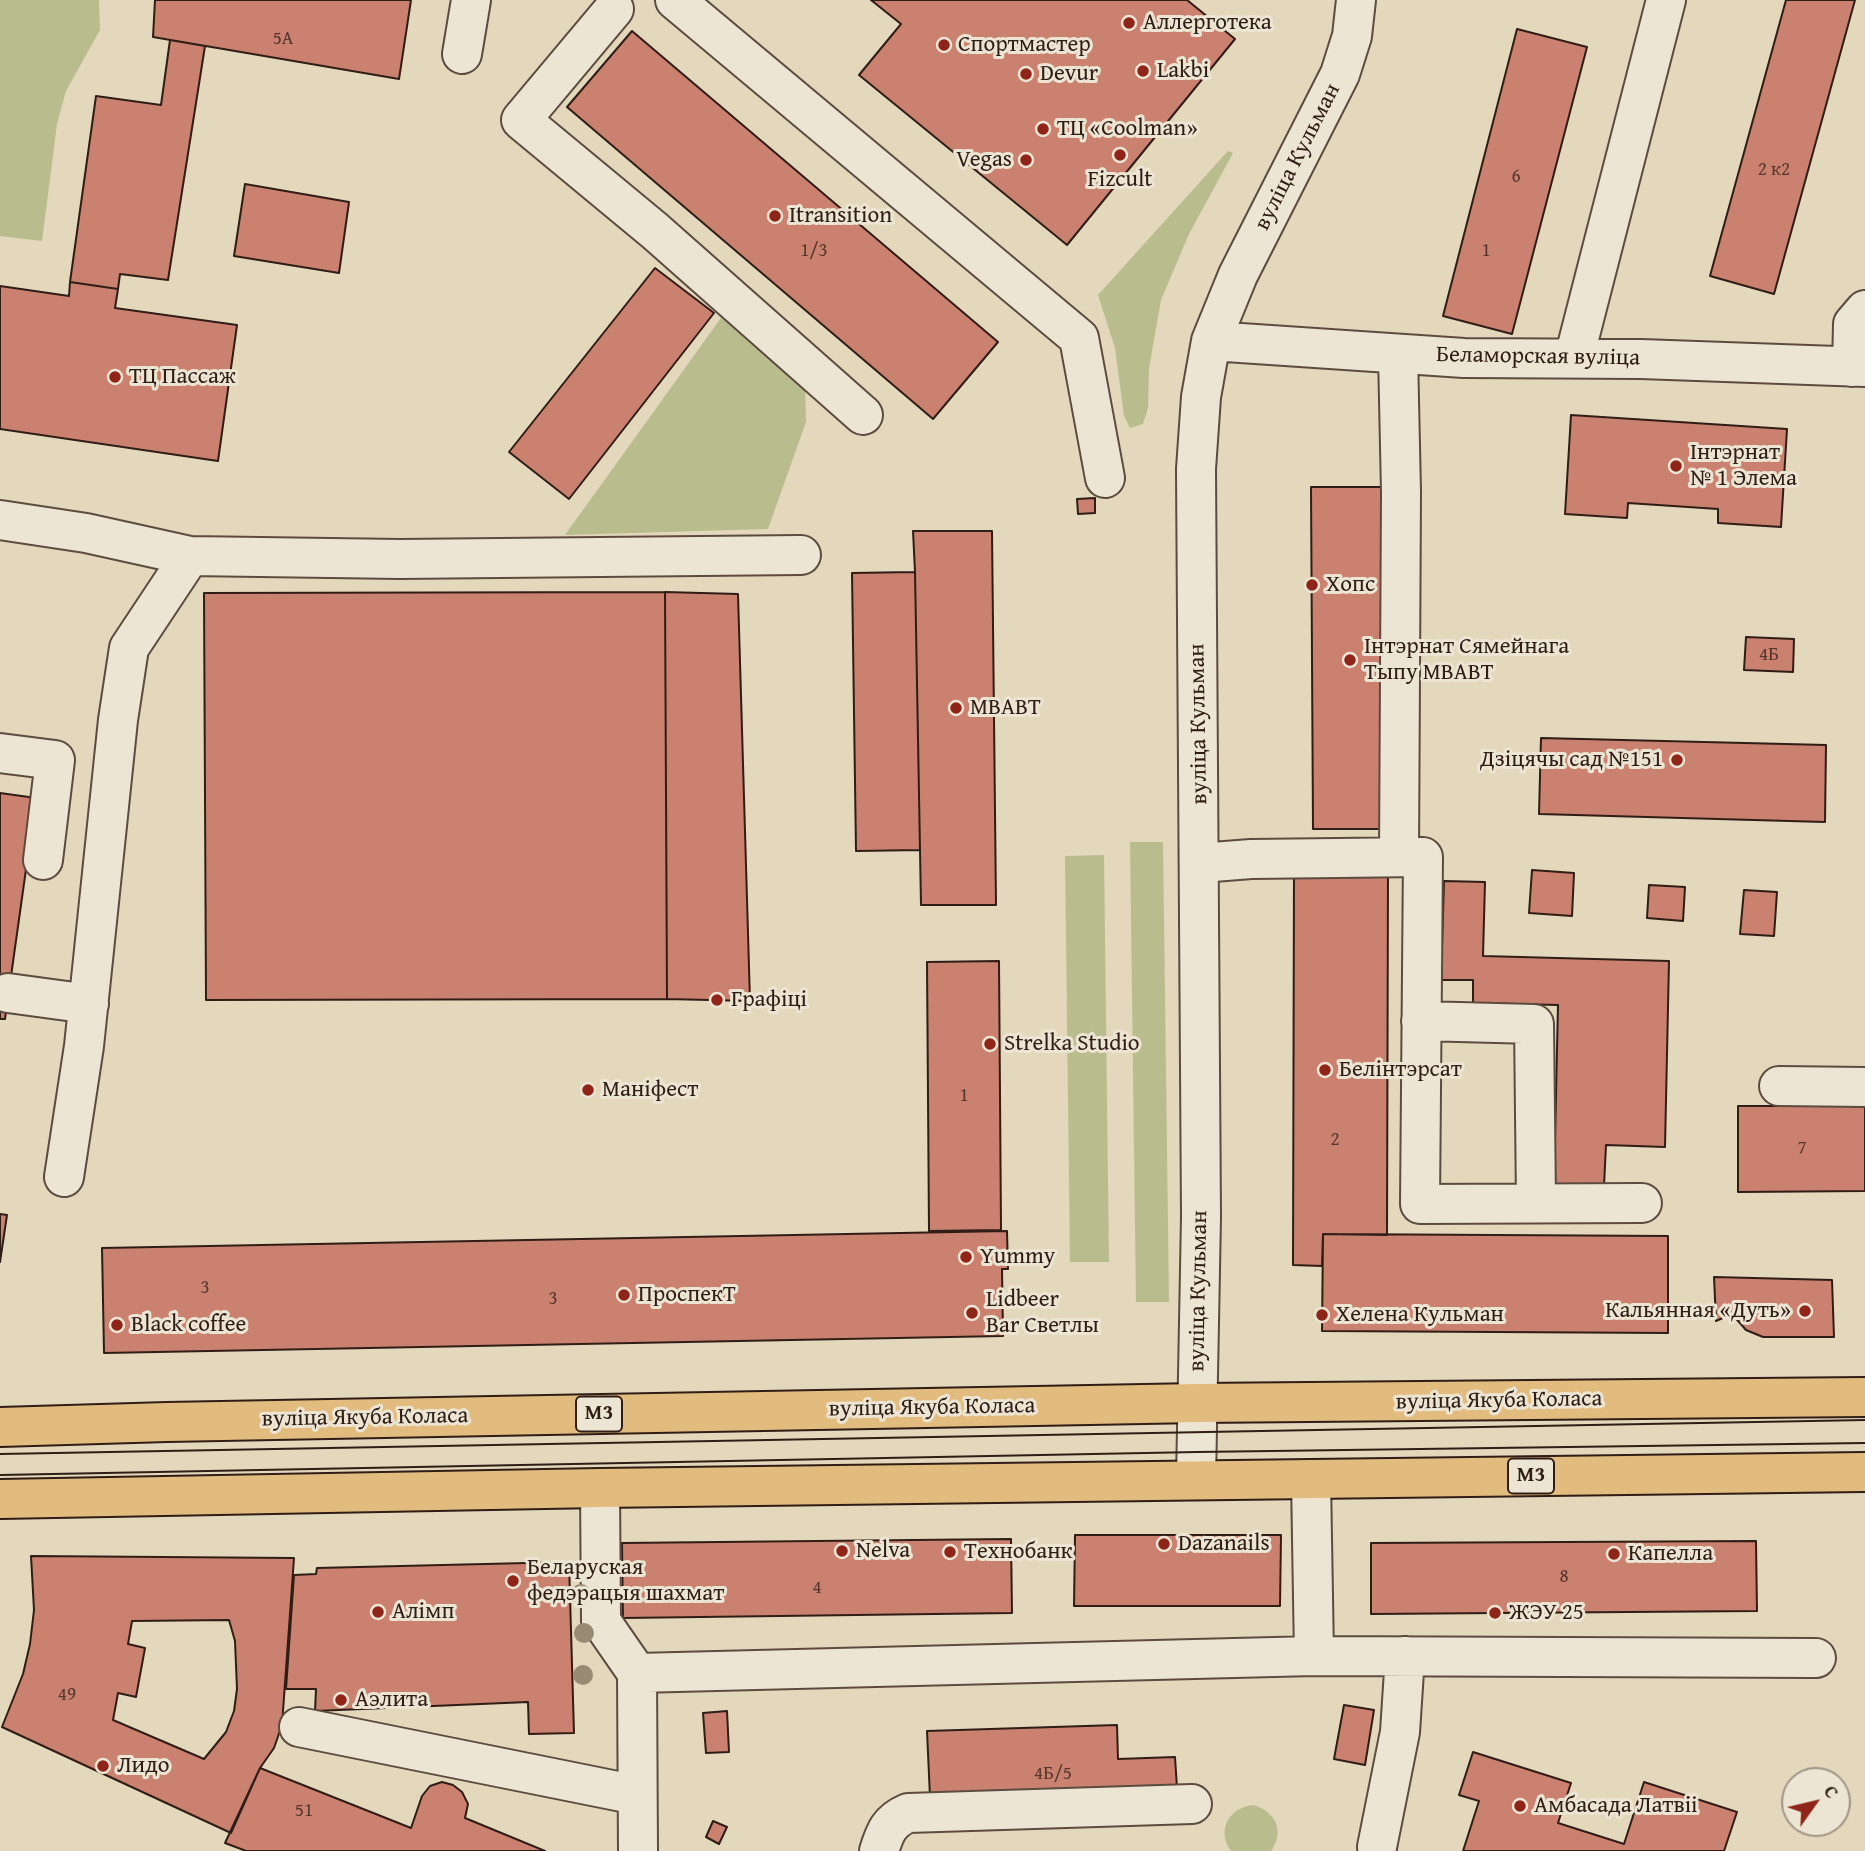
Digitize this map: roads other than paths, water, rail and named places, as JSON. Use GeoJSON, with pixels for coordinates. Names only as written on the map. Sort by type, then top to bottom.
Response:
{"type":"FeatureCollection","features":[{"type":"Feature","properties":{"kind":"main road","name":"вуліца Якуба Коласа"},"geometry":{"type":"LineString","coordinates":[[0,1427],[1198,1403],[1865,1397]]}},
{"type":"Feature","properties":{"kind":"main road","name":"М3"},"geometry":{"type":"LineString","coordinates":[[0,1499],[600,1488],[1865,1472]]}},
{"type":"Feature","properties":{"kind":"street"},"geometry":{"type":"LineString","coordinates":[[462,54],[471,0]]}},
{"type":"Feature","properties":{"kind":"street"},"geometry":{"type":"LineString","coordinates":[[675,0],[1079,338],[1105,478]]}},
{"type":"Feature","properties":{"kind":"street","name":"вуліца Кульман"},"geometry":{"type":"LineString","coordinates":[[1196,1480],[1201,1217],[1196,469],[1201,397],[1211,341],[1238,275],[1340,74],[1352,36],[1356,0]]}},
{"type":"Feature","properties":{"kind":"street"},"geometry":{"type":"LineString","coordinates":[[1574,358],[1666,0]]}},
{"type":"Feature","properties":{"kind":"street"},"geometry":{"type":"LineString","coordinates":[[614,9],[521,120],[655,231],[863,415]]}},
{"type":"Feature","properties":{"kind":"street"},"geometry":{"type":"LineString","coordinates":[[1858,367],[1853,324],[1865,310]]}},
{"type":"Feature","properties":{"kind":"street","name":"Беламорская вуліца"},"geometry":{"type":"LineString","coordinates":[[1211,341],[1464,358],[1574,358],[1858,367]]}},
{"type":"Feature","properties":{"kind":"street"},"geometry":{"type":"LineString","coordinates":[[1398,354],[1401,492],[1399,857]]}},
{"type":"Feature","properties":{"kind":"street"},"geometry":{"type":"LineString","coordinates":[[0,520],[86,533],[190,556],[400,559],[801,555]]}},
{"type":"Feature","properties":{"kind":"street"},"geometry":{"type":"LineString","coordinates":[[64,1177],[89,1004],[118,720],[129,648],[190,556]]}},
{"type":"Feature","properties":{"kind":"street"},"geometry":{"type":"LineString","coordinates":[[0,753],[55,760],[35,860],[104,864]]}},
{"type":"Feature","properties":{"kind":"street"},"geometry":{"type":"LineString","coordinates":[[1200,863],[1251,859],[1423,857],[1420,1204],[1642,1202]]}},
{"type":"Feature","properties":{"kind":"street"},"geometry":{"type":"LineString","coordinates":[[8,993],[89,1004]]}},
{"type":"Feature","properties":{"kind":"street"},"geometry":{"type":"LineString","coordinates":[[1421,1021],[1534,1024],[1536,1203]]}},
{"type":"Feature","properties":{"kind":"street"},"geometry":{"type":"LineString","coordinates":[[1779,1086],[1865,1087]]}},
{"type":"Feature","properties":{"kind":"street"},"geometry":{"type":"LineString","coordinates":[[1311,1479],[1314,1656]]}},
{"type":"Feature","properties":{"kind":"street"},"geometry":{"type":"LineString","coordinates":[[600,1488],[601,1621],[636,1673],[638,1851]]}},
{"type":"Feature","properties":{"kind":"street"},"geometry":{"type":"LineString","coordinates":[[636,1673],[1314,1656],[1816,1658]]}},
{"type":"Feature","properties":{"kind":"street"},"geometry":{"type":"LineString","coordinates":[[1377,1847],[1400,1732],[1405,1656]]}},
{"type":"Feature","properties":{"kind":"street"},"geometry":{"type":"LineString","coordinates":[[299,1727],[637,1795]]}},
{"type":"Feature","properties":{"kind":"street"},"geometry":{"type":"LineString","coordinates":[[879,1851],[886,1830],[894,1819],[908,1813],[1192,1804]]}},
{"type":"Feature","properties":{"kind":"tram line"},"geometry":{"type":"LineString","coordinates":[[0,1454],[1865,1420]]}},
{"type":"Feature","properties":{"kind":"tram line"},"geometry":{"type":"LineString","coordinates":[[0,1475],[1197,1452],[1865,1443]]}},
{"type":"Feature","properties":{"kind":"place","name":"Аллерготека"},"geometry":{"type":"Point","coordinates":[1129,23]}},
{"type":"Feature","properties":{"kind":"place","name":"Спортмастер"},"geometry":{"type":"Point","coordinates":[944,45]}},
{"type":"Feature","properties":{"kind":"place","name":"Lakbi"},"geometry":{"type":"Point","coordinates":[1143,71]}},
{"type":"Feature","properties":{"kind":"place","name":"Devur"},"geometry":{"type":"Point","coordinates":[1026,74]}},
{"type":"Feature","properties":{"kind":"place","name":"ТЦ «Coolman»"},"geometry":{"type":"Point","coordinates":[1043,129]}},
{"type":"Feature","properties":{"kind":"place","name":"Fizcult"},"geometry":{"type":"Point","coordinates":[1120,155]}},
{"type":"Feature","properties":{"kind":"place","name":"Vegas"},"geometry":{"type":"Point","coordinates":[1026,160]}},
{"type":"Feature","properties":{"kind":"place","name":"Itransition"},"geometry":{"type":"Point","coordinates":[775,216]}},
{"type":"Feature","properties":{"kind":"place","name":"ТЦ Пассаж"},"geometry":{"type":"Point","coordinates":[115,377]}},
{"type":"Feature","properties":{"kind":"place","name":"Інтэрнат № 1 Элема"},"geometry":{"type":"Point","coordinates":[1676,466]}},
{"type":"Feature","properties":{"kind":"place","name":"Хопс"},"geometry":{"type":"Point","coordinates":[1312,585]}},
{"type":"Feature","properties":{"kind":"place","name":"Інтэрнат Сямейнага Тыпу МВАВТ"},"geometry":{"type":"Point","coordinates":[1350,660]}},
{"type":"Feature","properties":{"kind":"place","name":"МВАВТ"},"geometry":{"type":"Point","coordinates":[956,708]}},
{"type":"Feature","properties":{"kind":"place","name":"Дзіцячы сад №151"},"geometry":{"type":"Point","coordinates":[1677,760]}},
{"type":"Feature","properties":{"kind":"place","name":"Графіці"},"geometry":{"type":"Point","coordinates":[717,1000]}},
{"type":"Feature","properties":{"kind":"place","name":"Strelka Studio"},"geometry":{"type":"Point","coordinates":[990,1044]}},
{"type":"Feature","properties":{"kind":"place","name":"Белінтэрсат"},"geometry":{"type":"Point","coordinates":[1325,1070]}},
{"type":"Feature","properties":{"kind":"place","name":"Маніфест"},"geometry":{"type":"Point","coordinates":[588,1090]}},
{"type":"Feature","properties":{"kind":"place","name":"Yummy"},"geometry":{"type":"Point","coordinates":[966,1257]}},
{"type":"Feature","properties":{"kind":"place","name":"ПроспекТ"},"geometry":{"type":"Point","coordinates":[624,1295]}},
{"type":"Feature","properties":{"kind":"place","name":"Кальянная «Дуть»"},"geometry":{"type":"Point","coordinates":[1805,1311]}},
{"type":"Feature","properties":{"kind":"place","name":"Lidbeer Bar Светлы"},"geometry":{"type":"Point","coordinates":[972,1313]}},
{"type":"Feature","properties":{"kind":"place","name":"Хелена Кульман"},"geometry":{"type":"Point","coordinates":[1322,1315]}},
{"type":"Feature","properties":{"kind":"place","name":"Black coffee"},"geometry":{"type":"Point","coordinates":[117,1325]}},
{"type":"Feature","properties":{"kind":"place","name":"Dazanails"},"geometry":{"type":"Point","coordinates":[1164,1544]}},
{"type":"Feature","properties":{"kind":"place","name":"Nelva"},"geometry":{"type":"Point","coordinates":[842,1551]}},
{"type":"Feature","properties":{"kind":"place","name":"Технобанк"},"geometry":{"type":"Point","coordinates":[950,1552]}},
{"type":"Feature","properties":{"kind":"place","name":"Капелла"},"geometry":{"type":"Point","coordinates":[1614,1554]}},
{"type":"Feature","properties":{"kind":"place","name":"Беларуская федэрацыя шахмат"},"geometry":{"type":"Point","coordinates":[513,1581]}},
{"type":"Feature","properties":{"kind":"place","name":"Алімп"},"geometry":{"type":"Point","coordinates":[378,1612]}},
{"type":"Feature","properties":{"kind":"place","name":"ЖЭУ 25"},"geometry":{"type":"Point","coordinates":[1495,1613]}},
{"type":"Feature","properties":{"kind":"place","name":"Аэлита"},"geometry":{"type":"Point","coordinates":[341,1700]}},
{"type":"Feature","properties":{"kind":"place","name":"Лидо"},"geometry":{"type":"Point","coordinates":[103,1766]}},
{"type":"Feature","properties":{"kind":"place","name":"Амбасада Латвіі"},"geometry":{"type":"Point","coordinates":[1520,1806]}}]}
